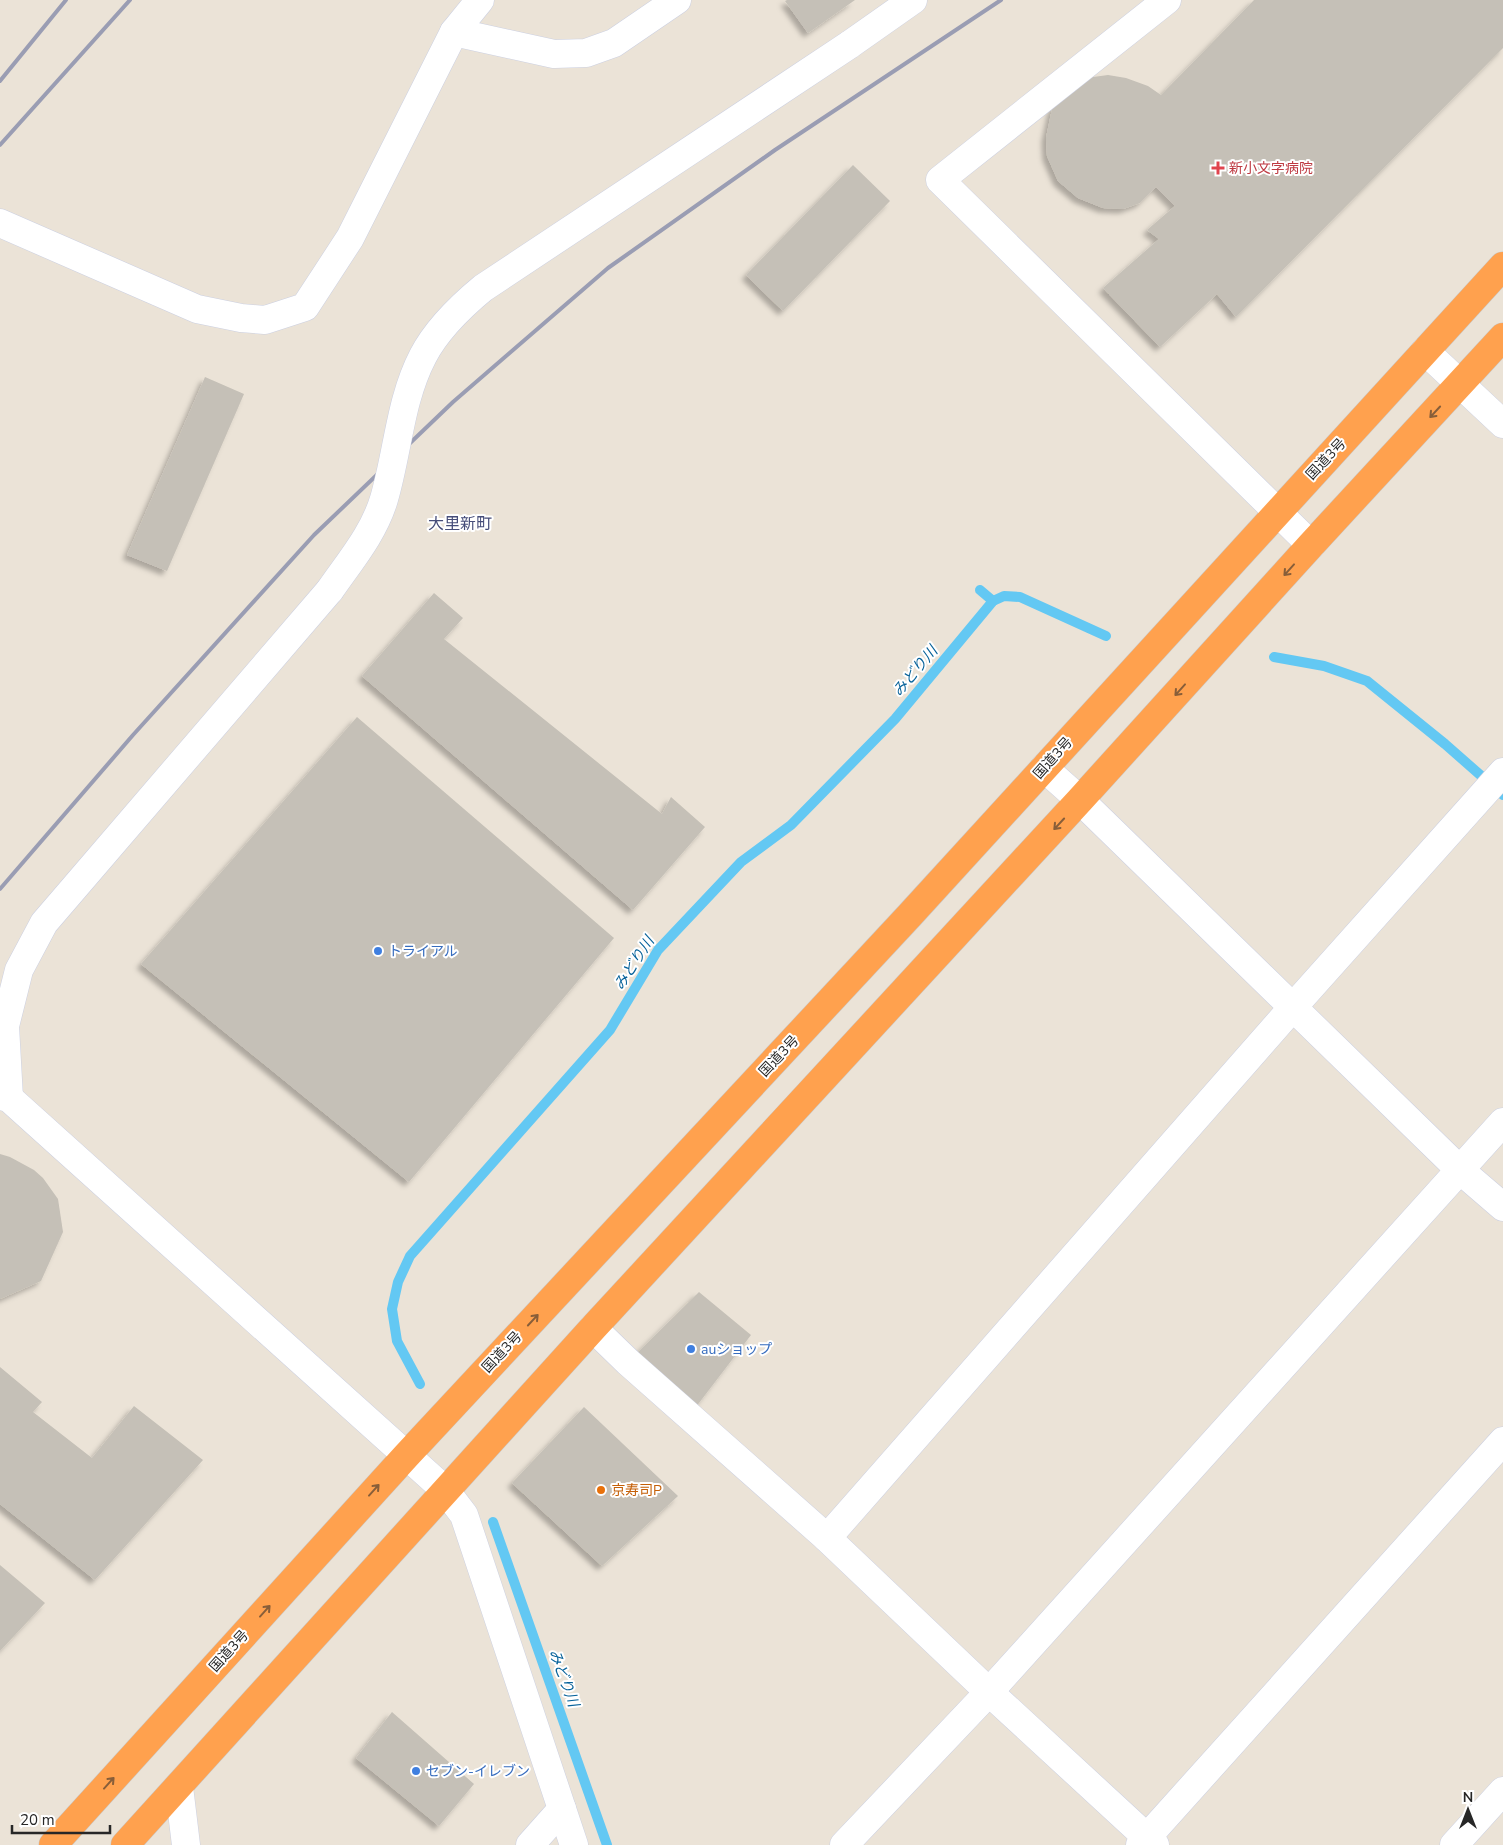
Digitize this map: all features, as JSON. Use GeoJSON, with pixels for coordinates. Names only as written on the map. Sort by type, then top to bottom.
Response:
{"type":"FeatureCollection","features":[{"type":"Feature","properties":{"kind":"highway","name":"国道3号"},"geometry":{"type":"LineString","coordinates":[[53,1845],[406,1456],[910,916],[1503,266]]}},
{"type":"Feature","properties":{"kind":"highway"},"geometry":{"type":"LineString","coordinates":[[125,1845],[593,1328],[1080,800],[1503,337]]}},
{"type":"Feature","properties":{"kind":"street"},"geometry":{"type":"LineString","coordinates":[[0,223],[197,309],[241,318],[265,320],[305,307],[350,238],[454,32],[480,0]]}},
{"type":"Feature","properties":{"kind":"street"},"geometry":{"type":"LineString","coordinates":[[454,32],[554,54],[586,53],[614,43],[677,0]]}},
{"type":"Feature","properties":{"kind":"street"},"geometry":{"type":"LineString","coordinates":[[574,1845],[464,1515],[445,1490],[4,1097],[5,1026],[20,970],[44,923],[330,590],[366,539],[384,500],[406,398],[423,355],[453,314],[483,288],[913,0]]}},
{"type":"Feature","properties":{"kind":"street"},"geometry":{"type":"LineString","coordinates":[[1167,0],[940,180],[1311,545]]}},
{"type":"Feature","properties":{"kind":"street"},"geometry":{"type":"LineString","coordinates":[[1425,351],[1503,424]]}},
{"type":"Feature","properties":{"kind":"street"},"geometry":{"type":"LineString","coordinates":[[1044,768],[1080,800],[1460,1170],[1503,1207]]}},
{"type":"Feature","properties":{"kind":"street"},"geometry":{"type":"LineString","coordinates":[[827,1538],[1293,1007],[1503,772]]}},
{"type":"Feature","properties":{"kind":"street"},"geometry":{"type":"LineString","coordinates":[[844,1845],[989,1692],[1503,1122]]}},
{"type":"Feature","properties":{"kind":"street"},"geometry":{"type":"LineString","coordinates":[[593,1328],[628,1362],[827,1538],[1147,1842],[1503,1440]]}},
{"type":"Feature","properties":{"kind":"street"},"geometry":{"type":"LineString","coordinates":[[179,1787],[186,1845]]}},
{"type":"Feature","properties":{"kind":"street"},"geometry":{"type":"LineString","coordinates":[[1454,1845],[1503,1791]]}},
{"type":"Feature","properties":{"kind":"street"},"geometry":{"type":"LineString","coordinates":[[530,1845],[562,1809]]}},
{"type":"Feature","properties":{"kind":"building"},"geometry":{"type":"Polygon","coordinates":[[[855,0],[808,33],[785,1],[855,0]]]}},
{"type":"Feature","properties":{"kind":"building","name":"新小文字病院"},"geometry":{"type":"Polygon","coordinates":[[[1254,0],[1503,0],[1503,48],[1236,317],[1217,294],[1160,347],[1103,288],[1159,239],[1147,230],[1175,206],[1156,187],[1140,203],[1123,209],[1103,208],[1078,198],[1058,181],[1047,156],[1046,138],[1052,109],[1066,94],[1086,78],[1108,75],[1126,78],[1148,86],[1161,95],[1254,0]]]}},
{"type":"Feature","properties":{"kind":"building"},"geometry":{"type":"Polygon","coordinates":[[[853,165],[890,201],[783,311],[746,275],[853,165]]]}},
{"type":"Feature","properties":{"kind":"building"},"geometry":{"type":"Polygon","coordinates":[[[205,377],[244,394],[167,571],[127,555],[205,377]]]}},
{"type":"Feature","properties":{"kind":"building"},"geometry":{"type":"Polygon","coordinates":[[[434,593],[463,618],[444,639],[662,814],[671,797],[705,827],[633,910],[362,676],[434,593]]]}},
{"type":"Feature","properties":{"kind":"building","name":"トライアル"},"geometry":{"type":"Polygon","coordinates":[[[357,717],[614,938],[409,1182],[141,964],[357,717]]]}},
{"type":"Feature","properties":{"kind":"building"},"geometry":{"type":"Polygon","coordinates":[[[0,1154],[10,1157],[34,1170],[43,1178],[58,1199],[63,1232],[41,1281],[0,1299],[0,1154]]]}},
{"type":"Feature","properties":{"kind":"building","name":"auショップ"},"geometry":{"type":"Polygon","coordinates":[[[699,1292],[751,1335],[689,1416],[628,1362],[699,1292]]]}},
{"type":"Feature","properties":{"kind":"building"},"geometry":{"type":"Polygon","coordinates":[[[0,1367],[42,1402],[33,1412],[92,1458],[134,1406],[203,1460],[95,1580],[0,1504],[0,1367]]]}},
{"type":"Feature","properties":{"kind":"building"},"geometry":{"type":"Polygon","coordinates":[[[584,1407],[678,1496],[602,1566],[512,1483],[584,1407]]]}},
{"type":"Feature","properties":{"kind":"building"},"geometry":{"type":"Polygon","coordinates":[[[0,1565],[45,1603],[0,1651],[0,1565]]]}},
{"type":"Feature","properties":{"kind":"building","name":"セブン-イレブン"},"geometry":{"type":"Polygon","coordinates":[[[392,1712],[474,1784],[439,1826],[356,1758],[392,1712]]]}},
{"type":"Feature","properties":{"kind":"waterway"},"geometry":{"type":"LineString","coordinates":[[980,590],[993,601]]}},
{"type":"Feature","properties":{"kind":"waterway","name":"みどり川"},"geometry":{"type":"LineString","coordinates":[[420,1384],[397,1341],[392,1309],[398,1282],[410,1256],[610,1030],[658,950],[741,862],[791,825],[895,719],[993,601],[1004,596],[1020,597],[1106,636]]}},
{"type":"Feature","properties":{"kind":"waterway"},"geometry":{"type":"LineString","coordinates":[[1274,657],[1324,666],[1367,681],[1445,744],[1503,795]]}},
{"type":"Feature","properties":{"kind":"waterway","name":"みどり川"},"geometry":{"type":"LineString","coordinates":[[493,1522],[607,1845]]}},
{"type":"Feature","properties":{"kind":"railway"},"geometry":{"type":"LineString","coordinates":[[0,81],[66,0]]}},
{"type":"Feature","properties":{"kind":"railway"},"geometry":{"type":"LineString","coordinates":[[0,145],[130,0]]}},
{"type":"Feature","properties":{"kind":"railway"},"geometry":{"type":"LineString","coordinates":[[0,889],[133,735],[314,535],[453,402],[608,268],[775,150],[1001,0]]}},
{"type":"Feature","properties":{"kind":"place","name":"新小文字病院"},"geometry":{"type":"Point","coordinates":[1218,168]}},
{"type":"Feature","properties":{"kind":"place","name":"トライアル"},"geometry":{"type":"Point","coordinates":[378,951]}},
{"type":"Feature","properties":{"kind":"place","name":"auショップ"},"geometry":{"type":"Point","coordinates":[691,1349]}},
{"type":"Feature","properties":{"kind":"place","name":"京寿司P"},"geometry":{"type":"Point","coordinates":[601,1490]}},
{"type":"Feature","properties":{"kind":"place","name":"セブン-イレブン"},"geometry":{"type":"Point","coordinates":[416,1771]}},
{"type":"Feature","properties":{"kind":"district","name":"大里新町"},"geometry":{"type":"Point","coordinates":[460,524]}}]}
